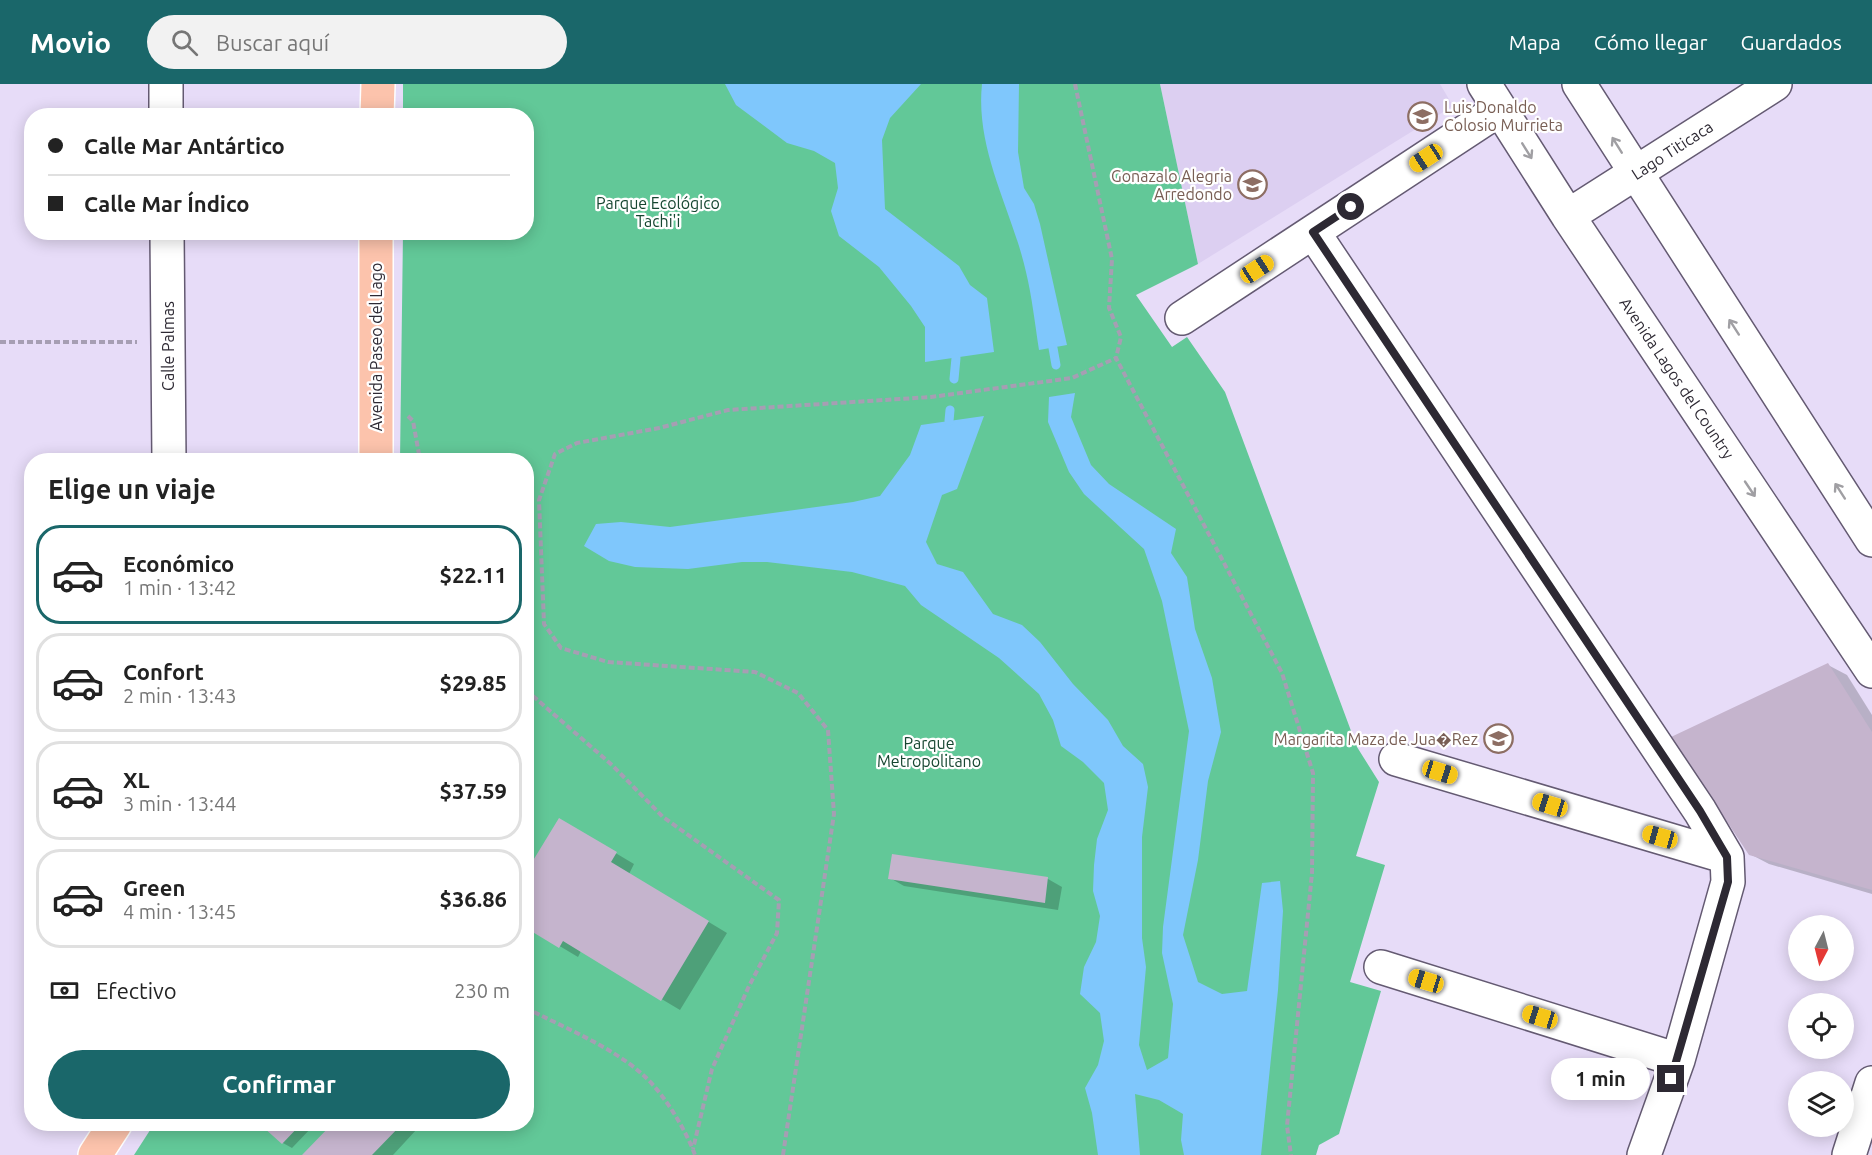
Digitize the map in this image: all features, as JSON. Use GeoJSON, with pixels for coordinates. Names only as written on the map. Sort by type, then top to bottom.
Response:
{"type":"FeatureCollection","features":[{"type":"Feature","properties":{"kind":"main road"},"geometry":{"type":"LineString","coordinates":[[377,108],[378,84]]}},
{"type":"Feature","properties":{"kind":"main road","name":"Avenida Paseo del Lago"},"geometry":{"type":"LineString","coordinates":[[376,240],[376,453]]}},
{"type":"Feature","properties":{"kind":"main road"},"geometry":{"type":"LineString","coordinates":[[95,1155],[110,1131]]}},
{"type":"Feature","properties":{"kind":"street"},"geometry":{"type":"LineString","coordinates":[[166,84],[166,108]]}},
{"type":"Feature","properties":{"kind":"street"},"geometry":{"type":"LineString","coordinates":[[1579,84],[1872,540]]}},
{"type":"Feature","properties":{"kind":"street","name":"Lago Titicaca"},"geometry":{"type":"LineString","coordinates":[[1568,216],[1775,84]]}},
{"type":"Feature","properties":{"kind":"street"},"geometry":{"type":"LineString","coordinates":[[1182,318],[1313,232],[1492,97]]}},
{"type":"Feature","properties":{"kind":"street","name":"Avenida Lagos del Country"},"geometry":{"type":"LineString","coordinates":[[1492,97],[1568,216],[1872,671]]}},
{"type":"Feature","properties":{"kind":"street"},"geometry":{"type":"LineString","coordinates":[[1313,232],[1700,811],[1727,857],[1728,882],[1678,1060],[1644,1155]]}},
{"type":"Feature","properties":{"kind":"street","name":"Calle Palmas"},"geometry":{"type":"LineString","coordinates":[[167,240],[169,453]]}},
{"type":"Feature","properties":{"kind":"street"},"geometry":{"type":"LineString","coordinates":[[1396,759],[1727,857]]}},
{"type":"Feature","properties":{"kind":"street"},"geometry":{"type":"LineString","coordinates":[[1381,967],[1678,1060]]}},
{"type":"Feature","properties":{"kind":"street"},"geometry":{"type":"LineString","coordinates":[[1849,1155],[1872,1083]]}},
{"type":"Feature","properties":{"kind":"path"},"geometry":{"type":"LineString","coordinates":[[1074,84],[1112,259],[1109,308],[1121,337],[1116,358],[1282,673],[1313,773],[1312,873],[1287,1126],[1291,1155]]}},
{"type":"Feature","properties":{"kind":"path"},"geometry":{"type":"LineString","coordinates":[[0,342],[168,342]]}},
{"type":"Feature","properties":{"kind":"path"},"geometry":{"type":"LineString","coordinates":[[783,1155],[834,814],[828,730],[798,693],[755,672],[608,662],[561,648],[544,624],[539,500],[555,454],[576,443],[660,428],[728,410],[931,397],[1072,378],[1116,358]]}},
{"type":"Feature","properties":{"kind":"path"},"geometry":{"type":"LineString","coordinates":[[534,697],[612,765],[663,817],[778,900],[777,933],[749,986],[712,1069],[693,1149]]}},
{"type":"Feature","properties":{"kind":"path"},"geometry":{"type":"LineString","coordinates":[[534,1012],[605,1049],[643,1075],[673,1111],[695,1155]]}},
{"type":"Feature","properties":{"kind":"shaded area","name":"Gonazalo Alegria Arredondo"},"geometry":{"type":"Polygon","coordinates":[[[1160,84],[1440,84],[1453,106],[1198,264],[1160,84]]]}},
{"type":"Feature","properties":{"kind":"green space","name":"Parque Metropolitano"},"geometry":{"type":"Polygon","coordinates":[[[403,84],[1160,84],[1198,264],[1136,295],[1172,347],[1187,337],[1225,392],[1357,747],[1379,782],[1356,856],[1385,865],[1350,982],[1381,991],[1339,1134],[1319,1145],[1316,1155],[134,1155],[149,1131],[534,1131],[534,453],[400,453],[403,240],[534,240],[534,108],[403,108],[403,84]]]}},
{"type":"Feature","properties":{"kind":"water"},"geometry":{"type":"Polygon","coordinates":[[[725,84],[921,84],[890,118],[882,140],[885,209],[959,266],[970,285],[987,298],[994,352],[925,362],[925,327],[911,306],[879,267],[839,236],[831,211],[838,188],[835,163],[814,151],[787,143],[736,105],[725,84]]]}},
{"type":"Feature","properties":{"kind":"water"},"geometry":{"type":"Polygon","coordinates":[[[982,84],[1019,84],[1018,152],[1024,188],[1034,204],[1040,224],[1067,345],[1039,350],[1026,272],[989,156],[981,108],[982,84]]]}},
{"type":"Feature","properties":{"kind":"water"},"geometry":{"type":"Polygon","coordinates":[[[1075,393],[1071,417],[1091,465],[1109,484],[1176,529],[1171,553],[1187,577],[1195,629],[1212,678],[1221,732],[1208,781],[1198,860],[1183,935],[1198,982],[1222,994],[1247,991],[1262,883],[1280,881],[1283,911],[1278,990],[1261,1155],[1184,1155],[1181,1140],[1183,1114],[1159,1100],[1135,1094],[1140,1155],[1098,1155],[1092,1113],[1085,1088],[1098,1065],[1104,1041],[1100,1013],[1080,994],[1084,967],[1096,942],[1100,916],[1093,891],[1097,839],[1108,810],[1104,783],[1083,762],[1061,746],[1053,720],[1039,694],[999,658],[921,605],[905,586],[852,572],[767,562],[742,562],[688,569],[635,567],[609,561],[584,546],[596,524],[621,522],[670,527],[853,502],[880,496],[910,455],[921,425],[984,416],[957,489],[942,495],[926,542],[937,564],[963,572],[993,614],[1022,625],[1040,642],[1073,684],[1108,720],[1123,746],[1143,764],[1148,787],[1142,837],[1142,938],[1146,967],[1139,1045],[1147,1070],[1168,1058],[1173,1004],[1162,953],[1163,927],[1189,731],[1162,601],[1144,549],[1084,494],[1069,472],[1048,422],[1049,397],[1075,393]]]}},
{"type":"Feature","properties":{"kind":"building"},"geometry":{"type":"Polygon","coordinates":[[[1828,663],[1872,732],[1872,890],[1749,855],[1671,737],[1828,663]]]}},
{"type":"Feature","properties":{"kind":"building"},"geometry":{"type":"Polygon","coordinates":[[[559,818],[617,852],[611,862],[709,921],[661,1001],[563,941],[559,948],[534,933],[534,859],[559,818]]]}},
{"type":"Feature","properties":{"kind":"building"},"geometry":{"type":"Polygon","coordinates":[[[892,854],[1048,877],[1045,903],[888,879],[892,854]]]}},
{"type":"Feature","properties":{"kind":"building"},"geometry":{"type":"Polygon","coordinates":[[[267,1131],[294,1131],[282,1144],[267,1131]]]}},
{"type":"Feature","properties":{"kind":"building"},"geometry":{"type":"Polygon","coordinates":[[[325,1131],[395,1131],[372,1155],[302,1155],[325,1131]]]}},
{"type":"Feature","properties":{"kind":"waterway"},"geometry":{"type":"LineString","coordinates":[[1053,348],[1056,365]]}},
{"type":"Feature","properties":{"kind":"waterway"},"geometry":{"type":"LineString","coordinates":[[954,379],[956,358]]}},
{"type":"Feature","properties":{"kind":"waterway"},"geometry":{"type":"LineString","coordinates":[[949,421],[950,410]]}},
{"type":"Feature","properties":{"kind":"place","name":"Luis Donaldo Colosio Murrieta"},"geometry":{"type":"Point","coordinates":[1423,116]}},
{"type":"Feature","properties":{"kind":"place","name":"Gonazalo Alegria Arredondo"},"geometry":{"type":"Point","coordinates":[1253,185]}},
{"type":"Feature","properties":{"kind":"place","name":"Margarita Maza de Jua�Rez"},"geometry":{"type":"Point","coordinates":[1499,739]}},
{"type":"Feature","properties":{"kind":"route"},"geometry":{"type":"LineString","coordinates":[[1351,207],[1313,232],[1700,811],[1727,857],[1728,882],[1671,1079]]}},
{"type":"Feature","properties":{"kind":"park label","name":"Parque Ecológico Tachi'i"},"geometry":{"type":"Point","coordinates":[658,212]}}]}
